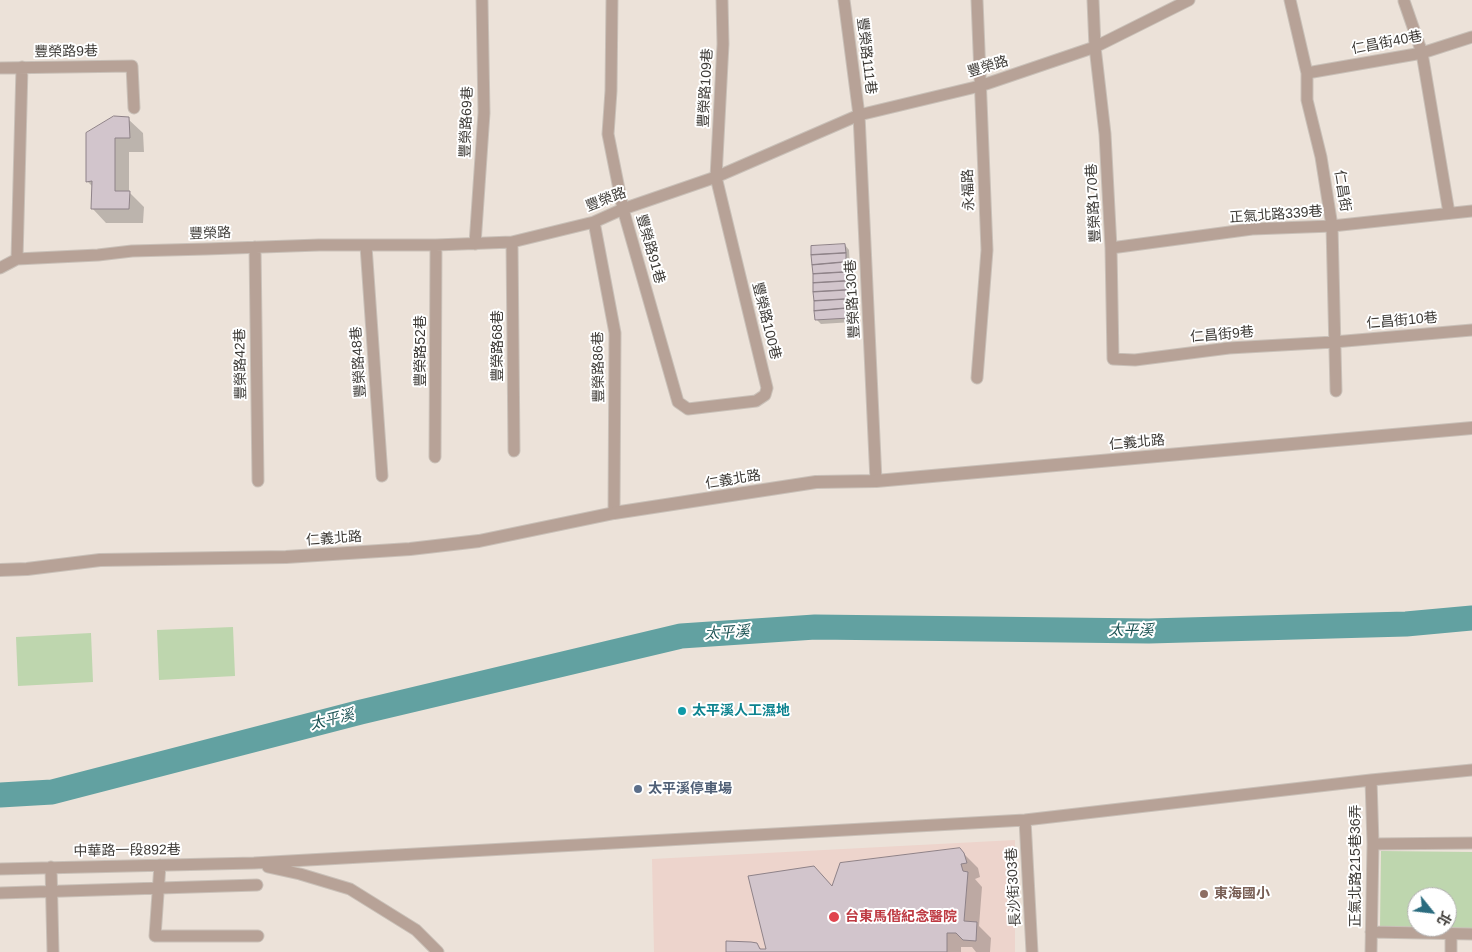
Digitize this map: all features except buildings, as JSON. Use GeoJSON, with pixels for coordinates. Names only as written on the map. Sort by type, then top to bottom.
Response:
{"type":"FeatureCollection","features":[{"type":"Feature","properties":{"kind":"street","name":"豐榮路69巷"},"geometry":{"type":"LineString","coordinates":[[476,244],[484,114],[482,0]]}},
{"type":"Feature","properties":{"kind":"street","name":"豐榮路91巷"},"geometry":{"type":"LineString","coordinates":[[612,0],[611,91],[608,134],[623,209],[678,402],[688,409]]}},
{"type":"Feature","properties":{"kind":"street","name":"豐榮路109巷"},"geometry":{"type":"LineString","coordinates":[[716,176],[723,44],[722,0]]}},
{"type":"Feature","properties":{"kind":"street","name":"豐榮路111巷"},"geometry":{"type":"LineString","coordinates":[[844,0],[859,115]]}},
{"type":"Feature","properties":{"kind":"street","name":"永福路"},"geometry":{"type":"LineString","coordinates":[[977,0],[987,250],[977,378]]}},
{"type":"Feature","properties":{"kind":"street","name":"豐榮路170巷"},"geometry":{"type":"LineString","coordinates":[[1093,0],[1105,134],[1111,248],[1113,359]]}},
{"type":"Feature","properties":{"kind":"street","name":"豐榮路"},"geometry":{"type":"LineString","coordinates":[[0,268],[17,259],[98,255],[132,250],[512,242],[594,222],[623,209],[716,176],[859,115],[980,86],[1096,47],[1190,0]]}},
{"type":"Feature","properties":{"kind":"street","name":"仁昌街"},"geometry":{"type":"LineString","coordinates":[[1290,0],[1307,73],[1306,100],[1321,157],[1332,226],[1336,391]]}},
{"type":"Feature","properties":{"kind":"street"},"geometry":{"type":"LineString","coordinates":[[1404,1],[1422,53],[1449,213]]}},
{"type":"Feature","properties":{"kind":"street","name":"仁昌街40巷"},"geometry":{"type":"LineString","coordinates":[[1307,73],[1422,53],[1472,37]]}},
{"type":"Feature","properties":{"kind":"street","name":"豐榮路9巷"},"geometry":{"type":"LineString","coordinates":[[0,68],[132,66],[134,108]]}},
{"type":"Feature","properties":{"kind":"street"},"geometry":{"type":"LineString","coordinates":[[17,259],[22,68]]}},
{"type":"Feature","properties":{"kind":"street","name":"豐榮路130巷"},"geometry":{"type":"LineString","coordinates":[[859,115],[876,481]]}},
{"type":"Feature","properties":{"kind":"street","name":"豐榮路100巷"},"geometry":{"type":"LineString","coordinates":[[688,409],[756,401],[764,396],[767,388],[716,176]]}},
{"type":"Feature","properties":{"kind":"street","name":"正氣北路339巷"},"geometry":{"type":"LineString","coordinates":[[1111,248],[1252,229],[1332,226],[1472,211]]}},
{"type":"Feature","properties":{"kind":"street","name":"豐榮路86巷"},"geometry":{"type":"LineString","coordinates":[[594,222],[615,333],[614,514]]}},
{"type":"Feature","properties":{"kind":"street","name":"豐榮路68巷"},"geometry":{"type":"LineString","coordinates":[[512,242],[514,451]]}},
{"type":"Feature","properties":{"kind":"street","name":"豐榮路52巷"},"geometry":{"type":"LineString","coordinates":[[435,457],[436,245]]}},
{"type":"Feature","properties":{"kind":"street","name":"豐榮路48巷"},"geometry":{"type":"LineString","coordinates":[[366,246],[382,476]]}},
{"type":"Feature","properties":{"kind":"street","name":"豐榮路42巷"},"geometry":{"type":"LineString","coordinates":[[254,247],[258,481]]}},
{"type":"Feature","properties":{"kind":"street","name":"仁昌街10巷"},"geometry":{"type":"LineString","coordinates":[[1334,342],[1472,330]]}},
{"type":"Feature","properties":{"kind":"street","name":"仁昌街9巷"},"geometry":{"type":"LineString","coordinates":[[1113,359],[1135,360],[1229,348],[1334,342]]}},
{"type":"Feature","properties":{"kind":"street","name":"仁義北路"},"geometry":{"type":"LineString","coordinates":[[0,570],[26,569],[100,560],[286,557],[410,549],[479,541],[614,514],[816,482],[876,481],[1472,428]]}},
{"type":"Feature","properties":{"kind":"street"},"geometry":{"type":"LineString","coordinates":[[254,863],[1025,820],[1472,770]]}},
{"type":"Feature","properties":{"kind":"street","name":"正氣北路215巷36弄"},"geometry":{"type":"LineString","coordinates":[[1371,780],[1373,844],[1371,952]]}},
{"type":"Feature","properties":{"kind":"street","name":"長沙街303巷"},"geometry":{"type":"LineString","coordinates":[[1025,820],[1032,952]]}},
{"type":"Feature","properties":{"kind":"street"},"geometry":{"type":"LineString","coordinates":[[1373,844],[1472,843]]}},
{"type":"Feature","properties":{"kind":"street"},"geometry":{"type":"LineString","coordinates":[[254,863],[350,889],[416,930],[438,952]]}},
{"type":"Feature","properties":{"kind":"street","name":"中華路一段892巷"},"geometry":{"type":"LineString","coordinates":[[0,869],[254,863]]}},
{"type":"Feature","properties":{"kind":"street"},"geometry":{"type":"LineString","coordinates":[[160,865],[155,936],[258,936]]}},
{"type":"Feature","properties":{"kind":"street"},"geometry":{"type":"LineString","coordinates":[[51,868],[53,952]]}},
{"type":"Feature","properties":{"kind":"street"},"geometry":{"type":"LineString","coordinates":[[0,892],[257,885]]}},
{"type":"Feature","properties":{"kind":"street"},"geometry":{"type":"LineString","coordinates":[[1371,932],[1407,933]]}},
{"type":"Feature","properties":{"kind":"street"},"geometry":{"type":"LineString","coordinates":[[1457,934],[1472,934]]}},
{"type":"Feature","properties":{"kind":"street"},"geometry":{"type":"LineString","coordinates":[[1451,937],[1451,952]]}},
{"type":"Feature","properties":{"kind":"shaded area","name":"台東馬偕紀念醫院"},"geometry":{"type":"Polygon","coordinates":[[[1015,840],[1015,952],[654,952],[652,859],[1015,840]]]}},
{"type":"Feature","properties":{"kind":"green space"},"geometry":{"type":"Polygon","coordinates":[[[233,627],[235,676],[159,680],[157,630],[233,627]]]}},
{"type":"Feature","properties":{"kind":"green space"},"geometry":{"type":"Polygon","coordinates":[[[91,633],[93,682],[18,686],[16,637],[91,633]]]}},
{"type":"Feature","properties":{"kind":"green space"},"geometry":{"type":"Polygon","coordinates":[[[1381,851],[1472,852],[1472,929],[1457,929],[1457,887],[1407,887],[1407,928],[1380,928],[1381,851]]]}},
{"type":"Feature","properties":{"kind":"waterway","name":"太平溪"},"geometry":{"type":"LineString","coordinates":[[0,795],[52,792],[361,712],[681,636],[815,627],[1149,631],[1406,624],[1472,618]]}},
{"type":"Feature","properties":{"kind":"place","name":"太平溪人工濕地"},"geometry":{"type":"Point","coordinates":[682,711]}},
{"type":"Feature","properties":{"kind":"place","name":"太平溪停車場"},"geometry":{"type":"Point","coordinates":[638,789]}},
{"type":"Feature","properties":{"kind":"place","name":"東海國小"},"geometry":{"type":"Point","coordinates":[1204,894]}},
{"type":"Feature","properties":{"kind":"place","name":"台東馬偕紀念醫院"},"geometry":{"type":"Point","coordinates":[834,917]}}]}
